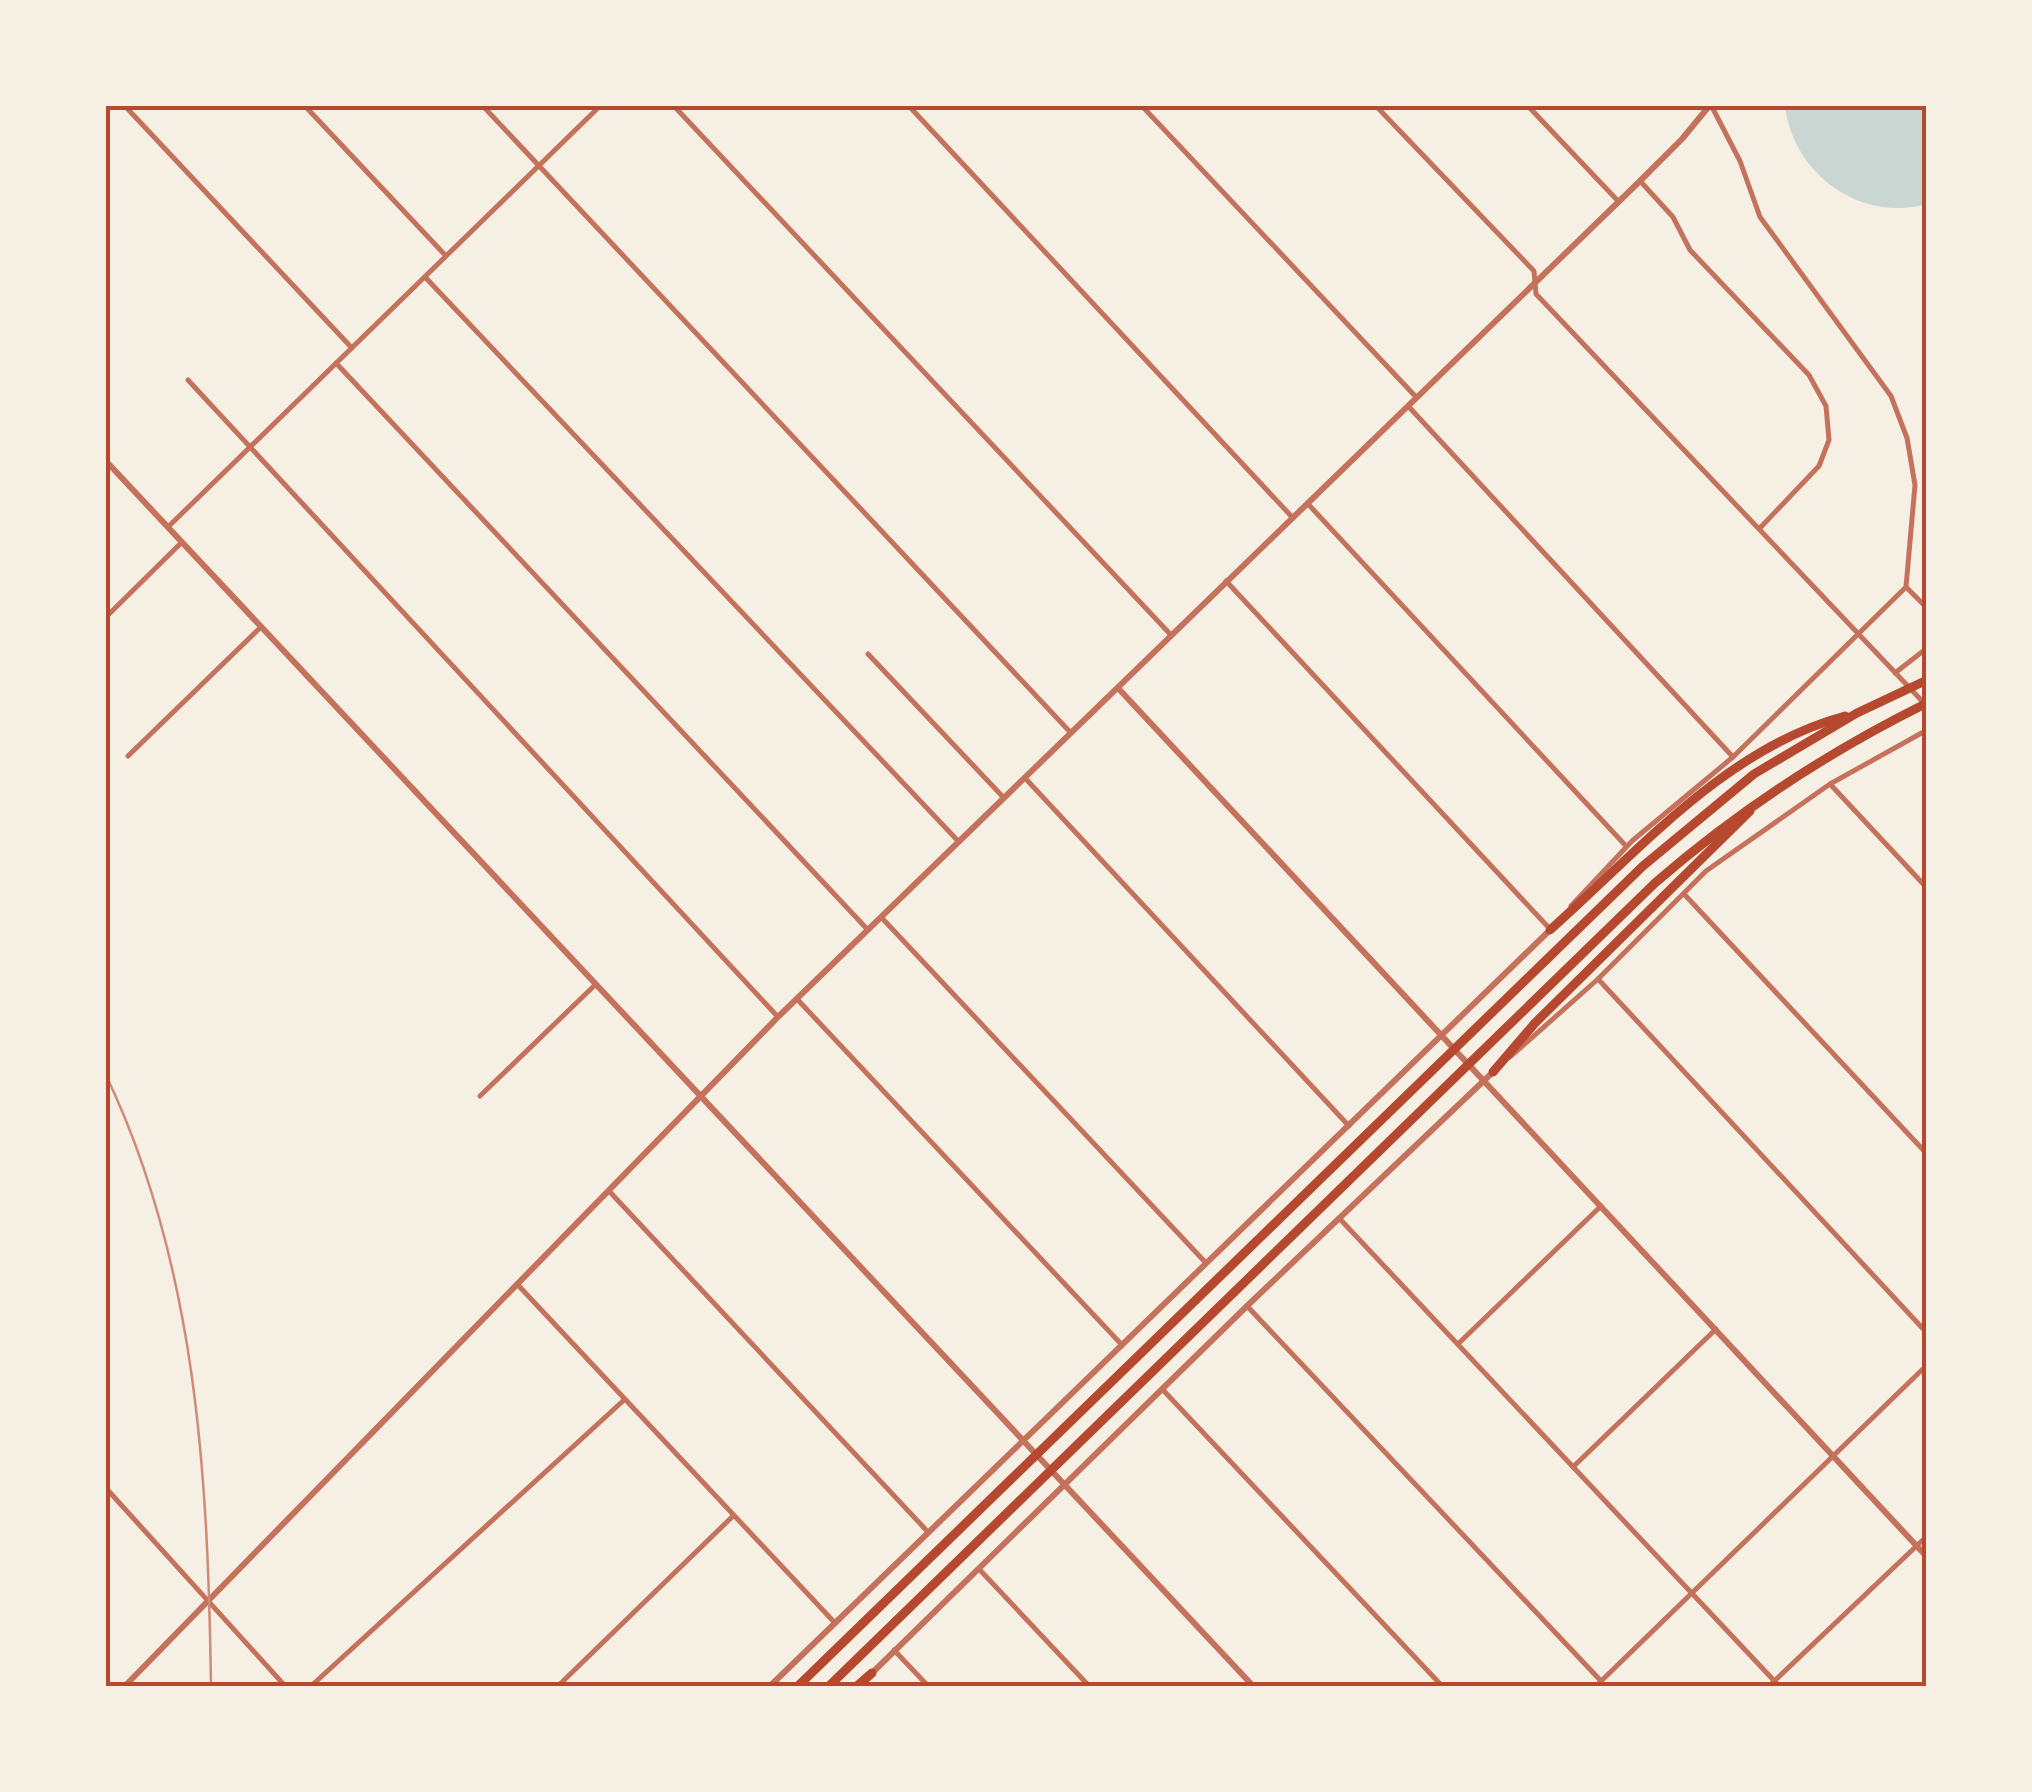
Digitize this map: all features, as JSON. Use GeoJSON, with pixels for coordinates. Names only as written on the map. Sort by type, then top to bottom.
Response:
{"type":"FeatureCollection","features":[{"type":"Feature","properties":{"kind":"highway"},"geometry":{"type":"LineString","coordinates":[[797,1687],[1643,866],[1754,774],[1857,713],[1927,680]]}},
{"type":"Feature","properties":{"kind":"highway"},"geometry":{"type":"LineString","coordinates":[[828,1687],[1655,883],[1699,844],[1765,796],[1831,753],[1927,705]]}},
{"type":"Feature","properties":{"kind":"highway"},"geometry":{"type":"LineString","coordinates":[[1550,930],[1725,776],[1771,747],[1821,723],[1857,713]]}},
{"type":"Feature","properties":{"kind":"highway"},"geometry":{"type":"LineString","coordinates":[[1492,1072],[1534,1024],[1765,796]]}},
{"type":"Feature","properties":{"kind":"highway"},"geometry":{"type":"LineString","coordinates":[[857,1687],[872,1673]]}},
{"type":"Feature","properties":{"kind":"street"},"geometry":{"type":"LineString","coordinates":[[124,105],[352,348]]}},
{"type":"Feature","properties":{"kind":"street"},"geometry":{"type":"LineString","coordinates":[[304,105],[446,256]]}},
{"type":"Feature","properties":{"kind":"street"},"geometry":{"type":"LineString","coordinates":[[482,105],[1072,732]]}},
{"type":"Feature","properties":{"kind":"street"},"geometry":{"type":"LineString","coordinates":[[168,527],[601,105]]}},
{"type":"Feature","properties":{"kind":"street"},"geometry":{"type":"LineString","coordinates":[[673,105],[1171,636]]}},
{"type":"Feature","properties":{"kind":"street"},"geometry":{"type":"LineString","coordinates":[[908,105],[1292,518]]}},
{"type":"Feature","properties":{"kind":"street"},"geometry":{"type":"LineString","coordinates":[[1142,105],[1417,398]]}},
{"type":"Feature","properties":{"kind":"street"},"geometry":{"type":"LineString","coordinates":[[1375,105],[1534,271],[1536,294],[1927,705]]}},
{"type":"Feature","properties":{"kind":"street"},"geometry":{"type":"LineString","coordinates":[[1527,105],[1618,202]]}},
{"type":"Feature","properties":{"kind":"street"},"geometry":{"type":"LineString","coordinates":[[124,1687],[797,998],[1409,407],[1682,139],[1710,105],[1740,161],[1760,217],[1891,396],[1907,438],[1914,485],[1906,587],[1733,758],[1626,846],[1443,1038],[768,1687]]}},
{"type":"Feature","properties":{"kind":"street"},"geometry":{"type":"LineString","coordinates":[[1148,112],[1154,106]]}},
{"type":"Feature","properties":{"kind":"street"},"geometry":{"type":"LineString","coordinates":[[1640,181],[1673,217],[1690,250],[1809,375],[1826,406],[1829,440],[1819,466],[1760,528]]}},
{"type":"Feature","properties":{"kind":"street"},"geometry":{"type":"LineString","coordinates":[[425,277],[959,842]]}},
{"type":"Feature","properties":{"kind":"street"},"geometry":{"type":"LineString","coordinates":[[336,363],[868,930]]}},
{"type":"Feature","properties":{"kind":"street"},"geometry":{"type":"LineString","coordinates":[[188,380],[778,1017]]}},
{"type":"Feature","properties":{"kind":"street"},"geometry":{"type":"LineString","coordinates":[[1409,407],[1733,758]]}},
{"type":"Feature","properties":{"kind":"street"},"geometry":{"type":"LineString","coordinates":[[105,460],[1254,1687]]}},
{"type":"Feature","properties":{"kind":"street"},"geometry":{"type":"LineString","coordinates":[[1308,503],[1626,846]]}},
{"type":"Feature","properties":{"kind":"street"},"geometry":{"type":"LineString","coordinates":[[105,618],[182,542]]}},
{"type":"Feature","properties":{"kind":"street"},"geometry":{"type":"LineString","coordinates":[[1226,581],[1550,930]]}},
{"type":"Feature","properties":{"kind":"street"},"geometry":{"type":"LineString","coordinates":[[1906,587],[1927,608]]}},
{"type":"Feature","properties":{"kind":"street"},"geometry":{"type":"LineString","coordinates":[[128,756],[261,627]]}},
{"type":"Feature","properties":{"kind":"street"},"geometry":{"type":"LineString","coordinates":[[1895,673],[1927,648]]}},
{"type":"Feature","properties":{"kind":"street"},"geometry":{"type":"LineString","coordinates":[[868,654],[1004,798]]}},
{"type":"Feature","properties":{"kind":"street"},"geometry":{"type":"LineString","coordinates":[[1118,688],[1927,1557]]}},
{"type":"Feature","properties":{"kind":"street"},"geometry":{"type":"LineString","coordinates":[[872,1673],[1480,1078],[1492,1072],[1598,979],[1706,871],[1830,784],[1927,730]]}},
{"type":"Feature","properties":{"kind":"street"},"geometry":{"type":"LineString","coordinates":[[1025,778],[1348,1126]]}},
{"type":"Feature","properties":{"kind":"street"},"geometry":{"type":"LineString","coordinates":[[1830,784],[1927,888]]}},
{"type":"Feature","properties":{"kind":"street"},"geometry":{"type":"LineString","coordinates":[[1684,894],[1927,1154]]}},
{"type":"Feature","properties":{"kind":"street"},"geometry":{"type":"LineString","coordinates":[[882,917],[1206,1263]]}},
{"type":"Feature","properties":{"kind":"street"},"geometry":{"type":"LineString","coordinates":[[1598,979],[1927,1333]]}},
{"type":"Feature","properties":{"kind":"street"},"geometry":{"type":"LineString","coordinates":[[480,1096],[596,984]]}},
{"type":"Feature","properties":{"kind":"street"},"geometry":{"type":"LineString","coordinates":[[797,998],[1122,1345]]}},
{"type":"Feature","properties":{"kind":"street"},"geometry":{"type":"LineString","coordinates":[[609,1191],[928,1532]]}},
{"type":"Feature","properties":{"kind":"street"},"geometry":{"type":"LineString","coordinates":[[1458,1344],[1602,1206]]}},
{"type":"Feature","properties":{"kind":"street"},"geometry":{"type":"LineString","coordinates":[[1339,1218],[1780,1687]]}},
{"type":"Feature","properties":{"kind":"street"},"geometry":{"type":"LineString","coordinates":[[517,1284],[835,1623]]}},
{"type":"Feature","properties":{"kind":"street"},"geometry":{"type":"LineString","coordinates":[[1247,1306],[1601,1681]]}},
{"type":"Feature","properties":{"kind":"street"},"geometry":{"type":"LineString","coordinates":[[1573,1467],[1716,1329]]}},
{"type":"Feature","properties":{"kind":"street"},"geometry":{"type":"LineString","coordinates":[[1595,1687],[1927,1365]]}},
{"type":"Feature","properties":{"kind":"street"},"geometry":{"type":"LineString","coordinates":[[1163,1390],[1443,1687]]}},
{"type":"Feature","properties":{"kind":"street"},"geometry":{"type":"LineString","coordinates":[[310,1687],[624,1400]]}},
{"type":"Feature","properties":{"kind":"street"},"geometry":{"type":"LineString","coordinates":[[105,1486],[286,1687]]}},
{"type":"Feature","properties":{"kind":"street"},"geometry":{"type":"LineString","coordinates":[[556,1687],[733,1516]]}},
{"type":"Feature","properties":{"kind":"street"},"geometry":{"type":"LineString","coordinates":[[1768,1687],[1927,1536]]}},
{"type":"Feature","properties":{"kind":"street"},"geometry":{"type":"LineString","coordinates":[[979,1568],[1090,1687]]}},
{"type":"Feature","properties":{"kind":"street"},"geometry":{"type":"LineString","coordinates":[[894,1650],[929,1687]]}},
{"type":"Feature","properties":{"kind":"shaded area"},"geometry":{"type":"Polygon","coordinates":[[[1785,105],[1927,105],[1927,204],[1878,206],[1854,199],[1834,187],[1801,152],[1790,130],[1785,105]]]}},
{"type":"Feature","properties":{"kind":"railway"},"geometry":{"type":"LineString","coordinates":[[105,1073],[136,1146],[160,1220],[178,1296],[200,1451],[211,1687]]}}]}
